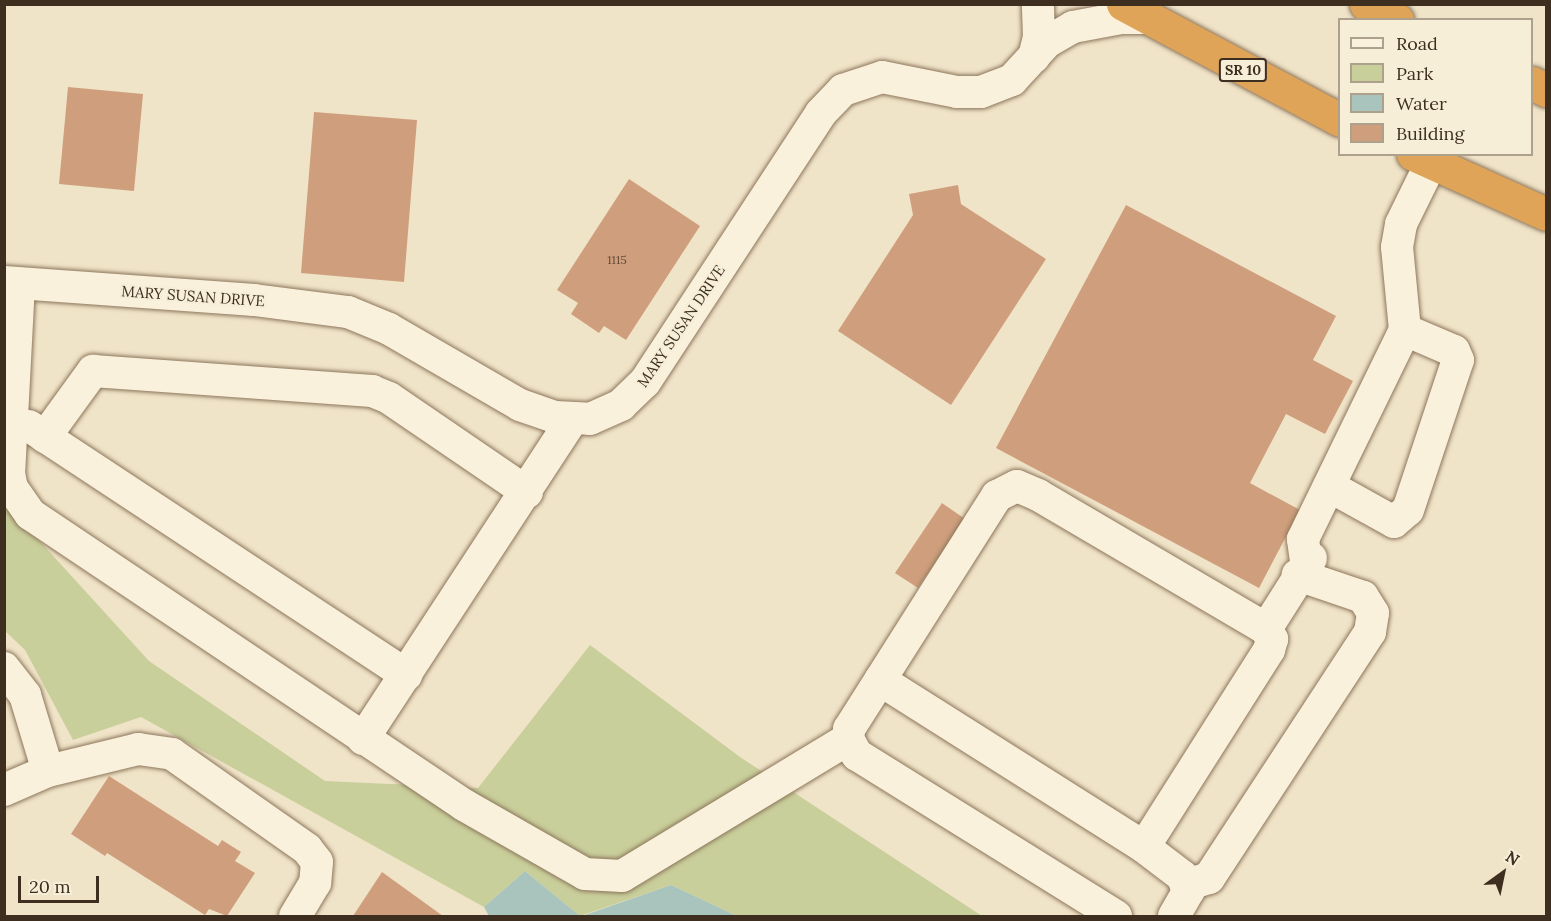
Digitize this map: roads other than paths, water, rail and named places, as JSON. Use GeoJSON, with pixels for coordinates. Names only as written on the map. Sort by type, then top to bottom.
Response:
{"type":"FeatureCollection","features":[{"type":"Feature","properties":{"kind":"highway"},"geometry":{"type":"LineString","coordinates":[[1366,4],[1393,18]]}},
{"type":"Feature","properties":{"kind":"highway","name":"SR 10"},"geometry":{"type":"LineString","coordinates":[[1135,11],[1338,119]]}},
{"type":"Feature","properties":{"kind":"highway"},"geometry":{"type":"LineString","coordinates":[[1422,159],[1546,214]]}},
{"type":"Feature","properties":{"kind":"street"},"geometry":{"type":"LineString","coordinates":[[1034,57],[1040,26],[1038,4]]}},
{"type":"Feature","properties":{"kind":"street","name":"MARY SUSAN DRIVE"},"geometry":{"type":"LineString","coordinates":[[12,283],[254,300],[348,312],[389,329],[520,405],[572,420],[607,413],[621,405],[645,382],[821,113],[843,90],[882,77],[957,92],[981,92],[1012,80],[1056,36],[1080,25],[1135,11]]}},
{"type":"Feature","properties":{"kind":"street"},"geometry":{"type":"LineString","coordinates":[[1266,629],[1302,568],[1303,540],[1339,492],[1405,330],[1396,247],[1422,159]]}},
{"type":"Feature","properties":{"kind":"street"},"geometry":{"type":"LineString","coordinates":[[12,283],[13,415],[9,473],[16,495],[30,514],[464,805],[585,874],[607,879],[622,876],[848,739]]}},
{"type":"Feature","properties":{"kind":"street"},"geometry":{"type":"LineString","coordinates":[[1339,492],[1394,522],[1402,518],[1458,360],[1454,351],[1405,330]]}},
{"type":"Feature","properties":{"kind":"street"},"geometry":{"type":"LineString","coordinates":[[45,437],[93,371],[372,391],[389,398],[527,492]]}},
{"type":"Feature","properties":{"kind":"street"},"geometry":{"type":"LineString","coordinates":[[13,415],[406,675]]}},
{"type":"Feature","properties":{"kind":"street"},"geometry":{"type":"LineString","coordinates":[[363,739],[527,492],[572,420]]}},
{"type":"Feature","properties":{"kind":"street"},"geometry":{"type":"LineString","coordinates":[[1116,916],[857,754],[848,739],[849,729],[997,496],[1017,486],[1038,495],[1266,629],[1272,639],[1269,650],[1144,847]]}},
{"type":"Feature","properties":{"kind":"street"},"geometry":{"type":"LineString","coordinates":[[1186,885],[1209,878],[1370,632],[1374,613],[1363,597],[1302,568]]}},
{"type":"Feature","properties":{"kind":"street"},"geometry":{"type":"LineString","coordinates":[[4,668],[25,695],[48,771]]}},
{"type":"Feature","properties":{"kind":"street"},"geometry":{"type":"LineString","coordinates":[[880,680],[1144,847],[1182,876],[1189,890],[1174,916]]}},
{"type":"Feature","properties":{"kind":"street"},"geometry":{"type":"LineString","coordinates":[[4,790],[48,771],[138,749],[172,754],[307,849],[317,862],[315,883],[295,916]]}},
{"type":"Feature","properties":{"kind":"water"},"geometry":{"type":"Polygon","coordinates":[[[525,871],[580,916],[489,916],[484,907],[525,871]]]}},
{"type":"Feature","properties":{"kind":"water"},"geometry":{"type":"Polygon","coordinates":[[[671,885],[737,916],[582,916],[671,885]]]}}]}
